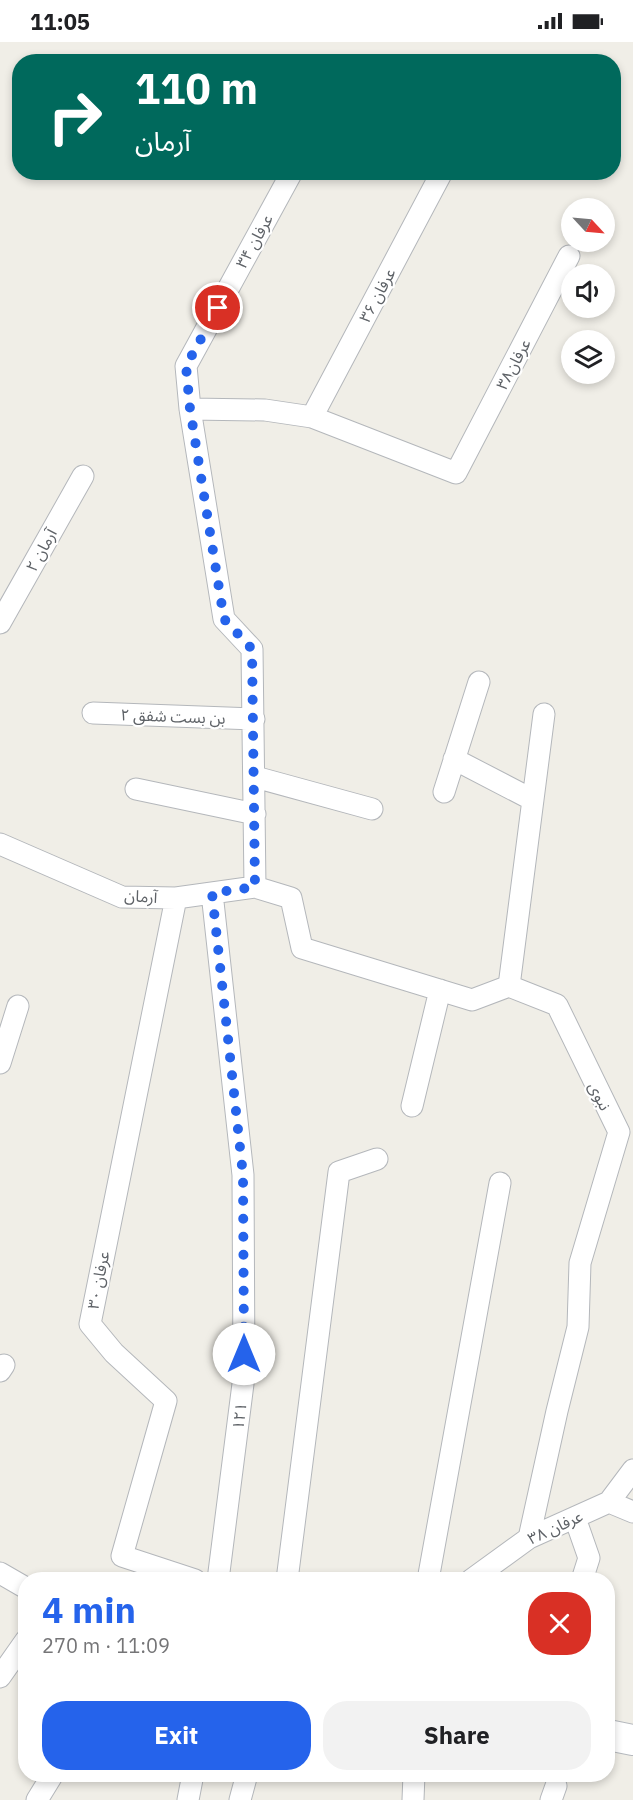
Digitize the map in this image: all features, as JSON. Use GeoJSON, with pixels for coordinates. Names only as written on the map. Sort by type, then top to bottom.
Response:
{"type":"FeatureCollection","features":[{"type":"Feature","properties":{"kind":"street","name":"عرفان ۳۴"},"geometry":{"type":"LineString","coordinates":[[190,409],[186,366],[288,180]]}},
{"type":"Feature","properties":{"kind":"street","name":"عرفان ۳۶"},"geometry":{"type":"LineString","coordinates":[[312,417],[438,180]]}},
{"type":"Feature","properties":{"kind":"street","name":"عرفان۳۸"},"geometry":{"type":"LineString","coordinates":[[312,417],[456,473],[569,256]]}},
{"type":"Feature","properties":{"kind":"street"},"geometry":{"type":"LineString","coordinates":[[312,417],[265,410],[190,409],[224,619],[252,649],[255,887],[291,898],[302,948],[472,1000],[508,986],[544,714]]}},
{"type":"Feature","properties":{"kind":"street","name":"آرمان ۲"},"geometry":{"type":"LineString","coordinates":[[0,623],[83,477]]}},
{"type":"Feature","properties":{"kind":"street"},"geometry":{"type":"LineString","coordinates":[[444,792],[479,682]]}},
{"type":"Feature","properties":{"kind":"street","name":"بن بست شفق ۲"},"geometry":{"type":"LineString","coordinates":[[93,712],[254,719]]}},
{"type":"Feature","properties":{"kind":"street"},"geometry":{"type":"LineString","coordinates":[[454,759],[533,800]]}},
{"type":"Feature","properties":{"kind":"street"},"geometry":{"type":"LineString","coordinates":[[255,777],[372,809]]}},
{"type":"Feature","properties":{"kind":"street"},"geometry":{"type":"LineString","coordinates":[[136,789],[255,814]]}},
{"type":"Feature","properties":{"kind":"street","name":"آرمان"},"geometry":{"type":"LineString","coordinates":[[0,844],[122,897],[176,898],[255,887]]}},
{"type":"Feature","properties":{"kind":"street","name":"۱۲۱"},"geometry":{"type":"LineString","coordinates":[[212,893],[243,1175],[244,1376],[219,1572]]}},
{"type":"Feature","properties":{"kind":"street","name":"عرفان ۳۰"},"geometry":{"type":"LineString","coordinates":[[171,1572],[123,1556],[166,1401],[114,1353],[90,1324],[176,898]]}},
{"type":"Feature","properties":{"kind":"street","name":"نبوی"},"geometry":{"type":"LineString","coordinates":[[508,986],[557,1005],[592,1081],[619,1132],[580,1263],[578,1327],[529,1538]]}},
{"type":"Feature","properties":{"kind":"street"},"geometry":{"type":"LineString","coordinates":[[412,1106],[440,990]]}},
{"type":"Feature","properties":{"kind":"street"},"geometry":{"type":"LineString","coordinates":[[0,1064],[18,1006]]}},
{"type":"Feature","properties":{"kind":"street"},"geometry":{"type":"LineString","coordinates":[[288,1572],[339,1172],[377,1159]]}},
{"type":"Feature","properties":{"kind":"street"},"geometry":{"type":"LineString","coordinates":[[429,1572],[500,1183]]}},
{"type":"Feature","properties":{"kind":"street","name":"عرفان ۳۸"},"geometry":{"type":"LineString","coordinates":[[482,1572],[529,1538],[609,1502],[633,1470]]}},
{"type":"Feature","properties":{"kind":"street"},"geometry":{"type":"LineString","coordinates":[[609,1502],[633,1512]]}},
{"type":"Feature","properties":{"kind":"street"},"geometry":{"type":"LineString","coordinates":[[575,1518],[589,1558],[585,1572]]}},
{"type":"Feature","properties":{"kind":"street"},"geometry":{"type":"LineString","coordinates":[[0,1573],[18,1583]]}},
{"type":"Feature","properties":{"kind":"street"},"geometry":{"type":"LineString","coordinates":[[0,1677],[18,1651]]}},
{"type":"Feature","properties":{"kind":"street"},"geometry":{"type":"LineString","coordinates":[[615,1736],[633,1740]]}},
{"type":"Feature","properties":{"kind":"street"},"geometry":{"type":"LineString","coordinates":[[37,1800],[48,1782]]}},
{"type":"Feature","properties":{"kind":"street"},"geometry":{"type":"LineString","coordinates":[[188,1800],[191,1782]]}},
{"type":"Feature","properties":{"kind":"street"},"geometry":{"type":"LineString","coordinates":[[240,1800],[245,1782]]}},
{"type":"Feature","properties":{"kind":"street"},"geometry":{"type":"LineString","coordinates":[[413,1800],[414,1782]]}},
{"type":"Feature","properties":{"kind":"route"},"geometry":{"type":"LineString","coordinates":[[218,308],[186,366],[190,409],[224,619],[252,649],[255,887],[212,893],[243,1175],[244,1354]]}}]}
